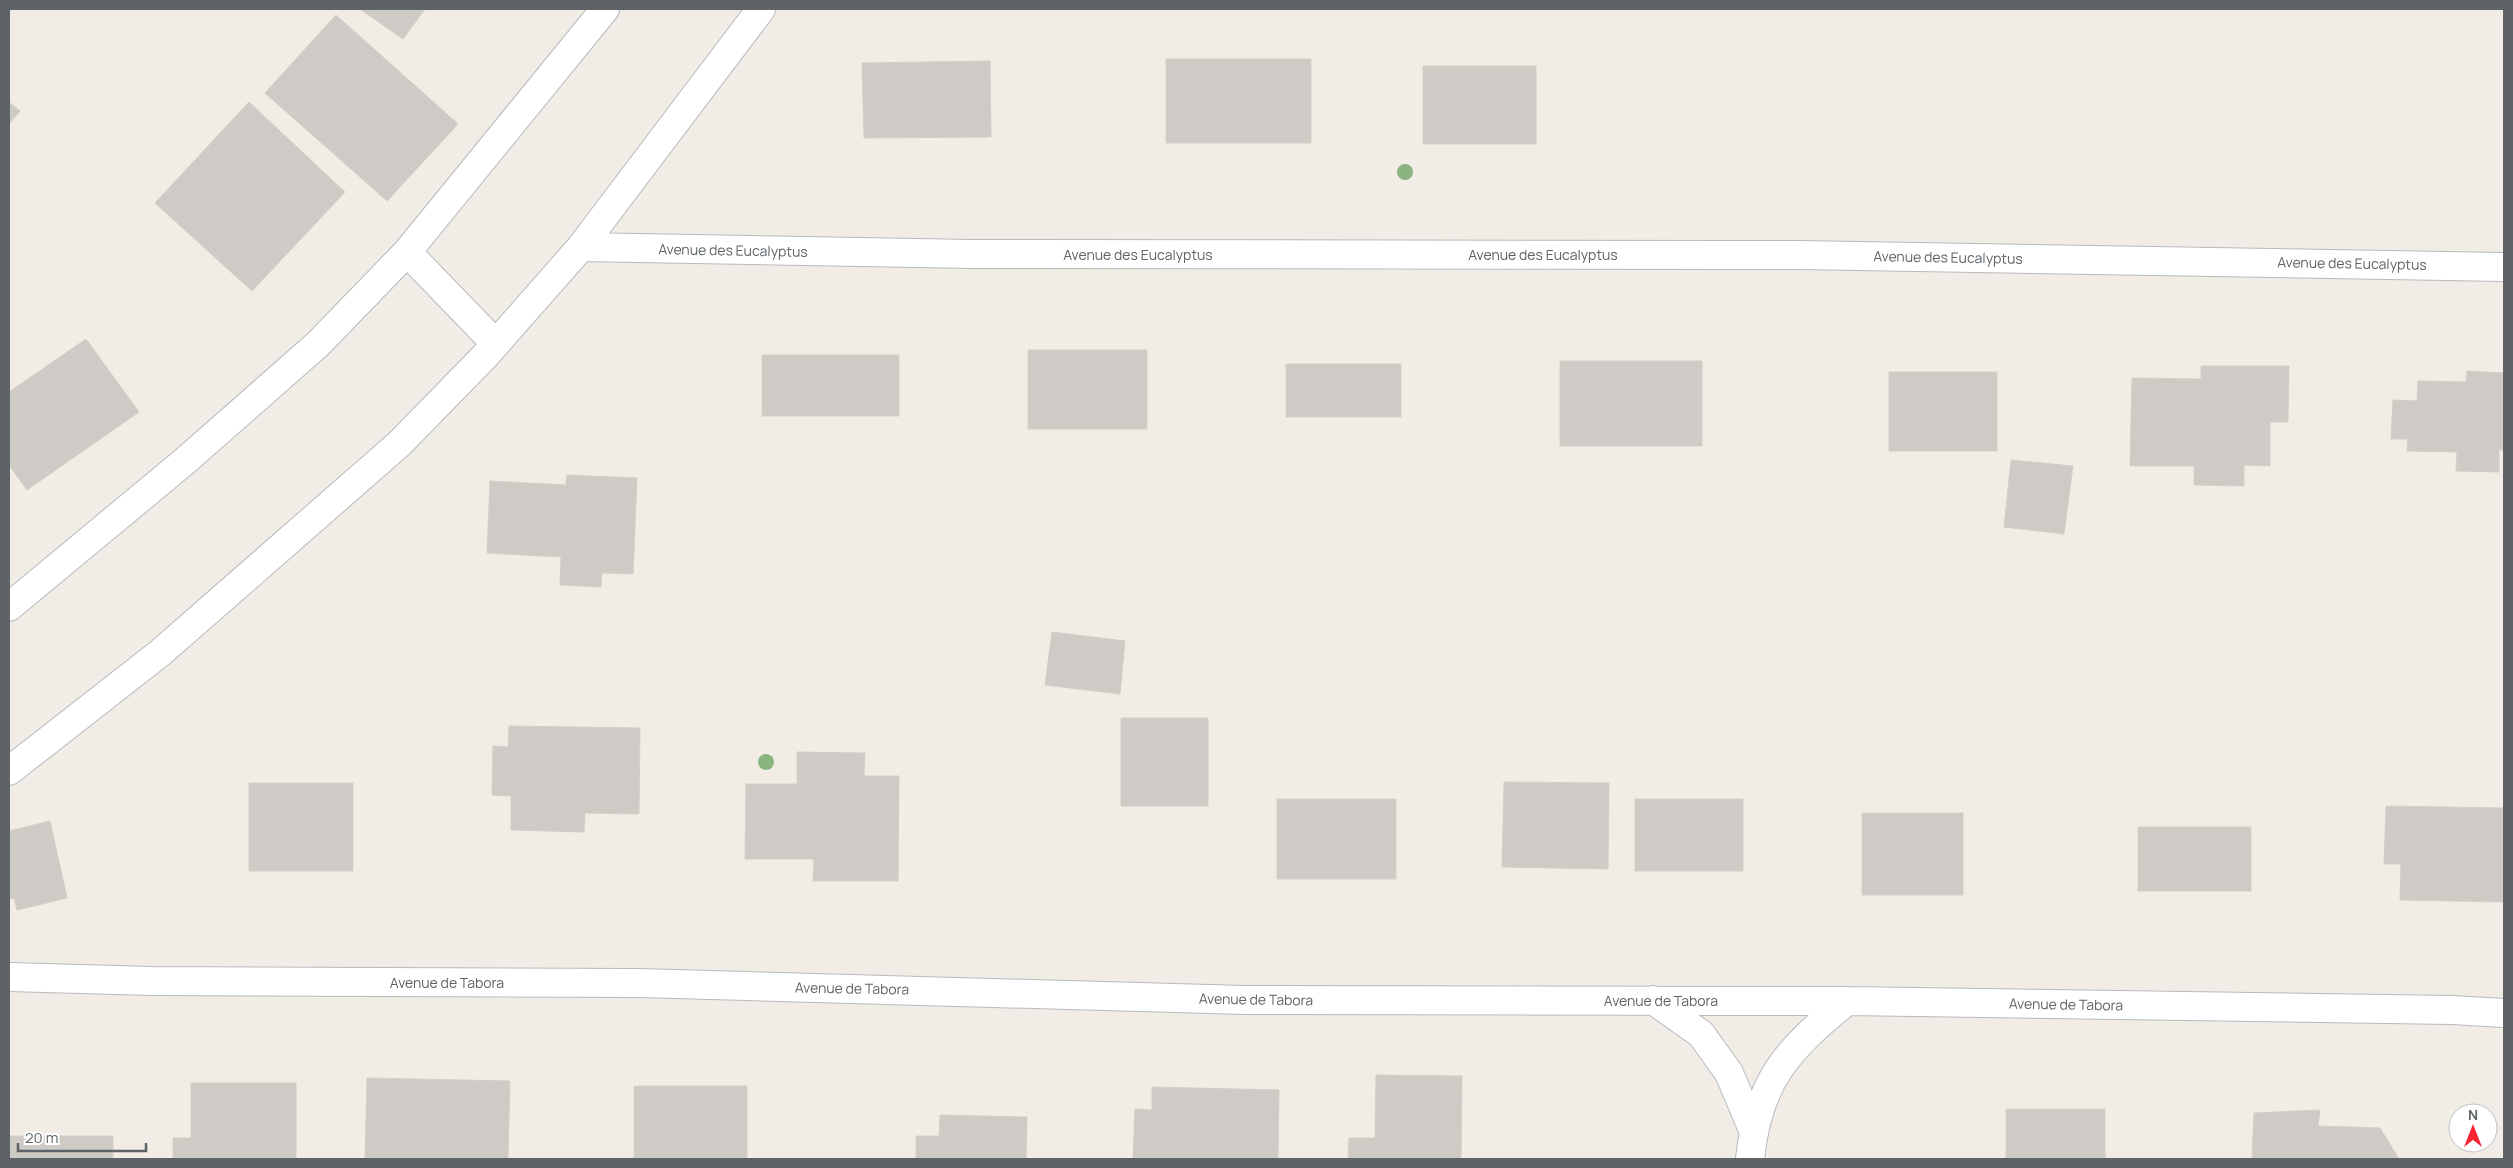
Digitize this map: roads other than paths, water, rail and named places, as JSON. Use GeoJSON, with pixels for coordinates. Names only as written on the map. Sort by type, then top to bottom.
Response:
{"type":"FeatureCollection","features":[{"type":"Feature","properties":{"kind":"street"},"geometry":{"type":"LineString","coordinates":[[9,607],[185,461],[310,350],[407,252],[605,9]]}},
{"type":"Feature","properties":{"kind":"street"},"geometry":{"type":"LineString","coordinates":[[9,771],[160,653],[262,566],[399,444],[496,344],[581,248],[761,9]]}},
{"type":"Feature","properties":{"kind":"street","name":"Avenue des Eucalyptus"},"geometry":{"type":"LineString","coordinates":[[581,248],[972,254],[1799,254],[2504,267]]}},
{"type":"Feature","properties":{"kind":"street"},"geometry":{"type":"LineString","coordinates":[[407,252],[496,344]]}},
{"type":"Feature","properties":{"kind":"street","name":"Avenue de Tabora"},"geometry":{"type":"LineString","coordinates":[[9,977],[152,981],[639,983],[1245,1000],[1847,1001],[2452,1010],[2504,1013]]}},
{"type":"Feature","properties":{"kind":"street"},"geometry":{"type":"LineString","coordinates":[[1653,1000],[1701,1034],[1729,1073],[1753,1130]]}},
{"type":"Feature","properties":{"kind":"street"},"geometry":{"type":"LineString","coordinates":[[1750,1159],[1753,1130],[1770,1082],[1787,1055],[1807,1033],[1847,1001]]}}]}
